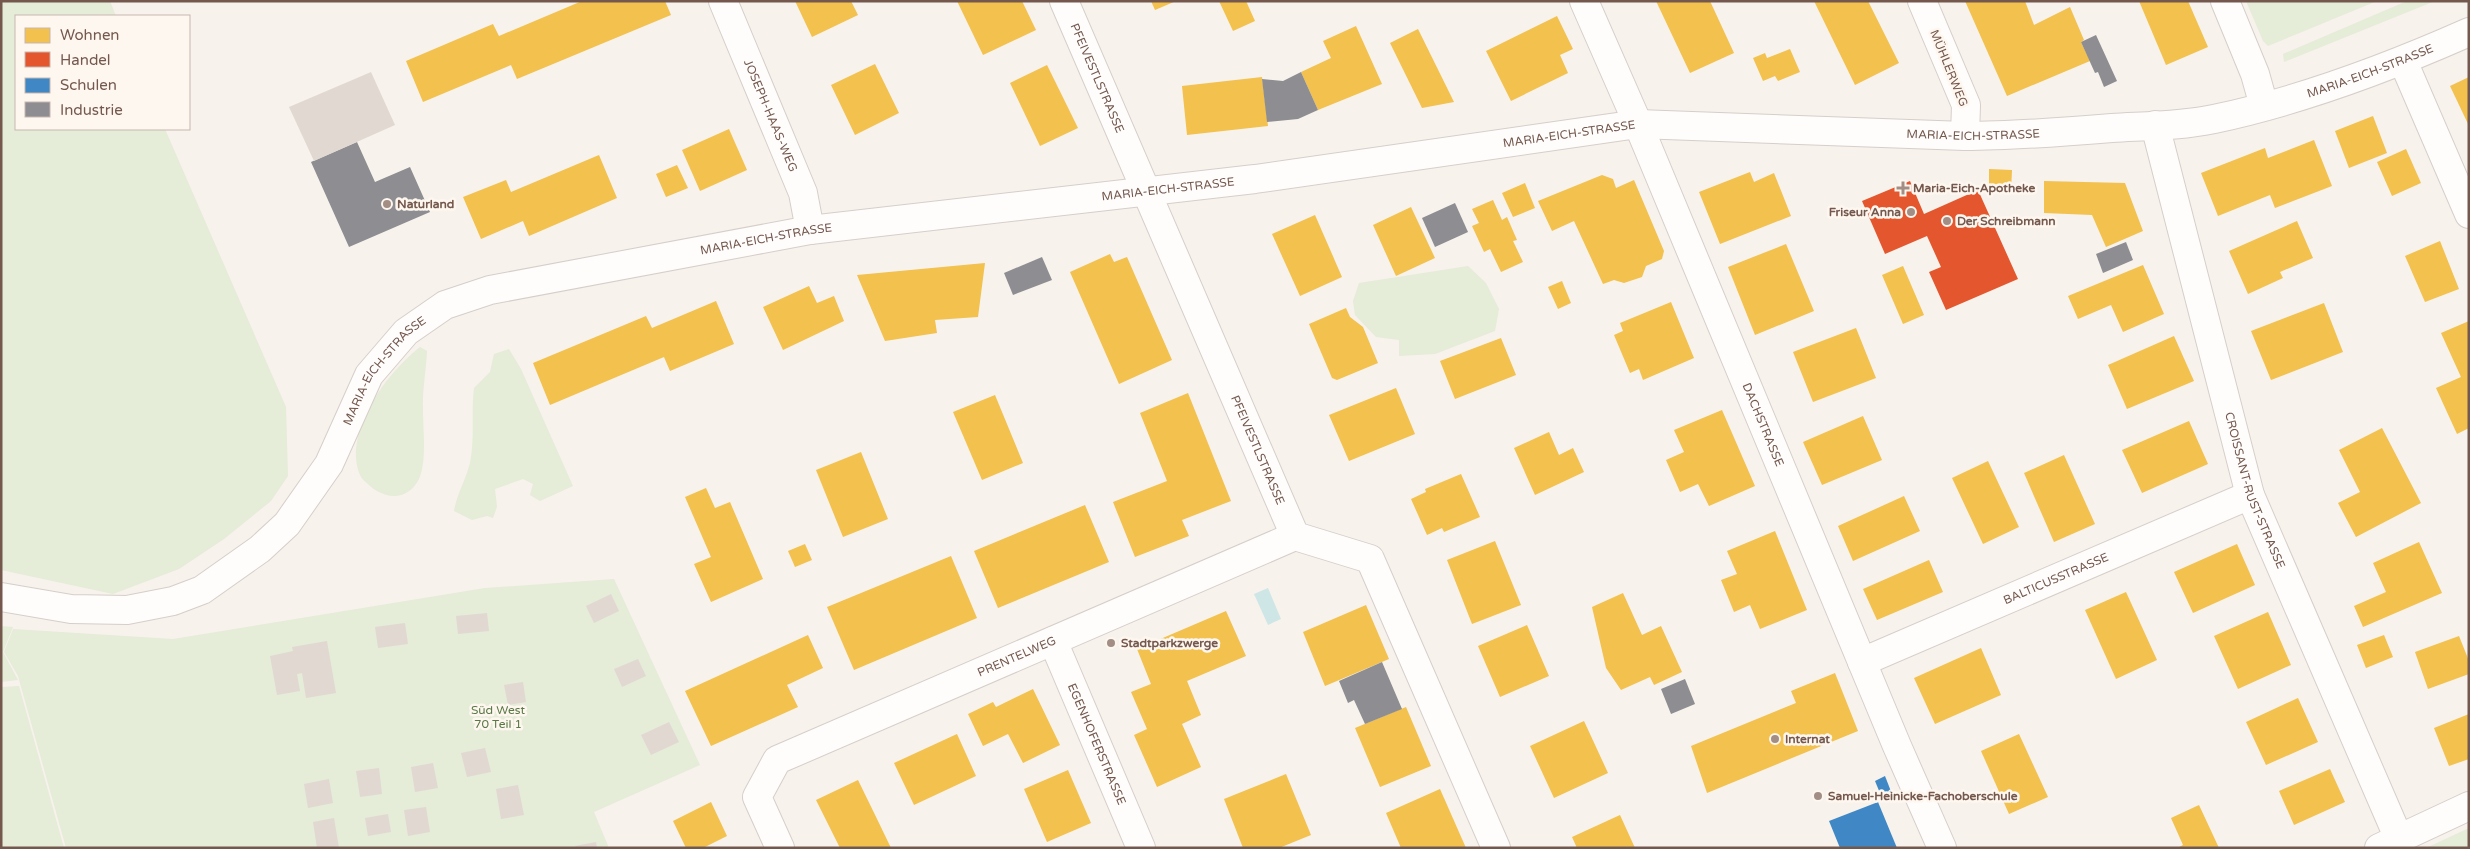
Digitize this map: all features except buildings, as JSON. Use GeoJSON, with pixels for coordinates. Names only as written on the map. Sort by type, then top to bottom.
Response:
{"type":"FeatureCollection","features":[{"type":"Feature","properties":{"kind":"street","name":"JOSEPH-HAAS-WEG"},"geometry":{"type":"LineString","coordinates":[[723,1],[803,192],[810,230]]}},
{"type":"Feature","properties":{"kind":"street","name":"PFEIVESTLSTRASSE"},"geometry":{"type":"LineString","coordinates":[[1064,1],[1295,536]]}},
{"type":"Feature","properties":{"kind":"street","name":"DACHSTRASSE"},"geometry":{"type":"LineString","coordinates":[[1584,1],[1638,124],[1862,662],[1942,848]]}},
{"type":"Feature","properties":{"kind":"street","name":"MÜHLERWEG"},"geometry":{"type":"LineString","coordinates":[[1922,1],[1966,105],[1965,136]]}},
{"type":"Feature","properties":{"kind":"street"},"geometry":{"type":"LineString","coordinates":[[2225,1],[2255,74],[2264,106]]}},
{"type":"Feature","properties":{"kind":"street","name":"MARIA-EICH-STRASSE"},"geometry":{"type":"LineString","coordinates":[[1,597],[71,609],[127,610],[173,600],[202,590],[260,549],[287,524],[329,464],[369,375],[406,332],[445,305],[490,290],[810,230],[1146,193],[1638,124],[2004,136],[2213,119],[2264,106],[2403,61],[2469,32]]}},
{"type":"Feature","properties":{"kind":"street"},"geometry":{"type":"LineString","coordinates":[[2403,61],[2469,214]]}},
{"type":"Feature","properties":{"kind":"street","name":"CROISSANT-RUST-STRASSE"},"geometry":{"type":"LineString","coordinates":[[2155,125],[2250,495],[2389,843]]}},
{"type":"Feature","properties":{"kind":"street","name":"BALTICUSSTRASSE"},"geometry":{"type":"LineString","coordinates":[[1862,662],[2250,495]]}},
{"type":"Feature","properties":{"kind":"street"},"geometry":{"type":"LineString","coordinates":[[1295,536],[1370,559],[1496,848]]}},
{"type":"Feature","properties":{"kind":"street","name":"PRENTELWEG"},"geometry":{"type":"LineString","coordinates":[[780,848],[757,797],[777,760],[1295,536]]}},
{"type":"Feature","properties":{"kind":"street","name":"EGENHOFERSTRASSE"},"geometry":{"type":"LineString","coordinates":[[1053,641],[1141,848]]}},
{"type":"Feature","properties":{"kind":"street"},"geometry":{"type":"LineString","coordinates":[[2389,843],[2469,806]]}},
{"type":"Feature","properties":{"kind":"green space"},"geometry":{"type":"Polygon","coordinates":[[[1,1],[110,1],[116,15],[15,15],[15,130],[165,130],[286,407],[288,476],[271,501],[224,539],[179,569],[113,594],[1,570],[1,1]]]}},
{"type":"Feature","properties":{"kind":"green space"},"geometry":{"type":"Polygon","coordinates":[[[2246,1],[2377,1],[2268,46],[2263,41],[2246,1]]]}},
{"type":"Feature","properties":{"kind":"green space"},"geometry":{"type":"Polygon","coordinates":[[[2407,1],[2435,1],[2284,62],[2283,54],[2407,1]]]}},
{"type":"Feature","properties":{"kind":"green space"},"geometry":{"type":"Polygon","coordinates":[[[1468,266],[1486,283],[1499,309],[1495,331],[1435,354],[1399,356],[1399,340],[1376,337],[1355,315],[1353,301],[1359,283],[1468,266]]]}},
{"type":"Feature","properties":{"kind":"green space"},"geometry":{"type":"Polygon","coordinates":[[[420,347],[427,351],[423,396],[423,464],[419,479],[409,491],[403,495],[389,495],[375,490],[361,477],[356,460],[357,442],[362,423],[382,388],[394,372],[420,347]]]}},
{"type":"Feature","properties":{"kind":"green space"},"geometry":{"type":"Polygon","coordinates":[[[509,349],[521,369],[573,486],[540,501],[530,495],[533,484],[523,479],[495,489],[497,507],[493,518],[487,516],[472,520],[454,511],[470,463],[474,388],[490,372],[494,354],[509,349]]]}},
{"type":"Feature","properties":{"kind":"green space","name":"Süd West 70 Teil 1"},"geometry":{"type":"Polygon","coordinates":[[[614,579],[700,765],[594,812],[609,848],[66,848],[18,676],[4,652],[13,629],[173,639],[485,588],[614,579]]]}},
{"type":"Feature","properties":{"kind":"green space"},"geometry":{"type":"Polygon","coordinates":[[[1,626],[13,627],[3,652],[18,680],[1,682],[1,626]]]}},
{"type":"Feature","properties":{"kind":"green space"},"geometry":{"type":"Polygon","coordinates":[[[19,686],[64,848],[1,848],[1,687],[19,686]]]}},
{"type":"Feature","properties":{"kind":"green space"},"geometry":{"type":"Polygon","coordinates":[[[2469,828],[2469,848],[2426,848],[2469,828]]]}},
{"type":"Feature","properties":{"kind":"shaded area"},"geometry":{"type":"Polygon","coordinates":[[[1268,588],[1281,619],[1268,625],[1254,594],[1268,588]]]}},
{"type":"Feature","properties":{"kind":"place","name":"Maria-Eich-Apotheke"},"geometry":{"type":"Point","coordinates":[1903,188]}},
{"type":"Feature","properties":{"kind":"place","name":"Naturland"},"geometry":{"type":"Point","coordinates":[387,204]}},
{"type":"Feature","properties":{"kind":"place","name":"Friseur Anna"},"geometry":{"type":"Point","coordinates":[1911,212]}},
{"type":"Feature","properties":{"kind":"place","name":"Der Schreibmann"},"geometry":{"type":"Point","coordinates":[1947,221]}},
{"type":"Feature","properties":{"kind":"place","name":"Stadtparkzwerge"},"geometry":{"type":"Point","coordinates":[1111,643]}},
{"type":"Feature","properties":{"kind":"place","name":"Internat"},"geometry":{"type":"Point","coordinates":[1775,739]}},
{"type":"Feature","properties":{"kind":"place","name":"Samuel-Heinicke-Fachoberschule"},"geometry":{"type":"Point","coordinates":[1818,796]}}]}
